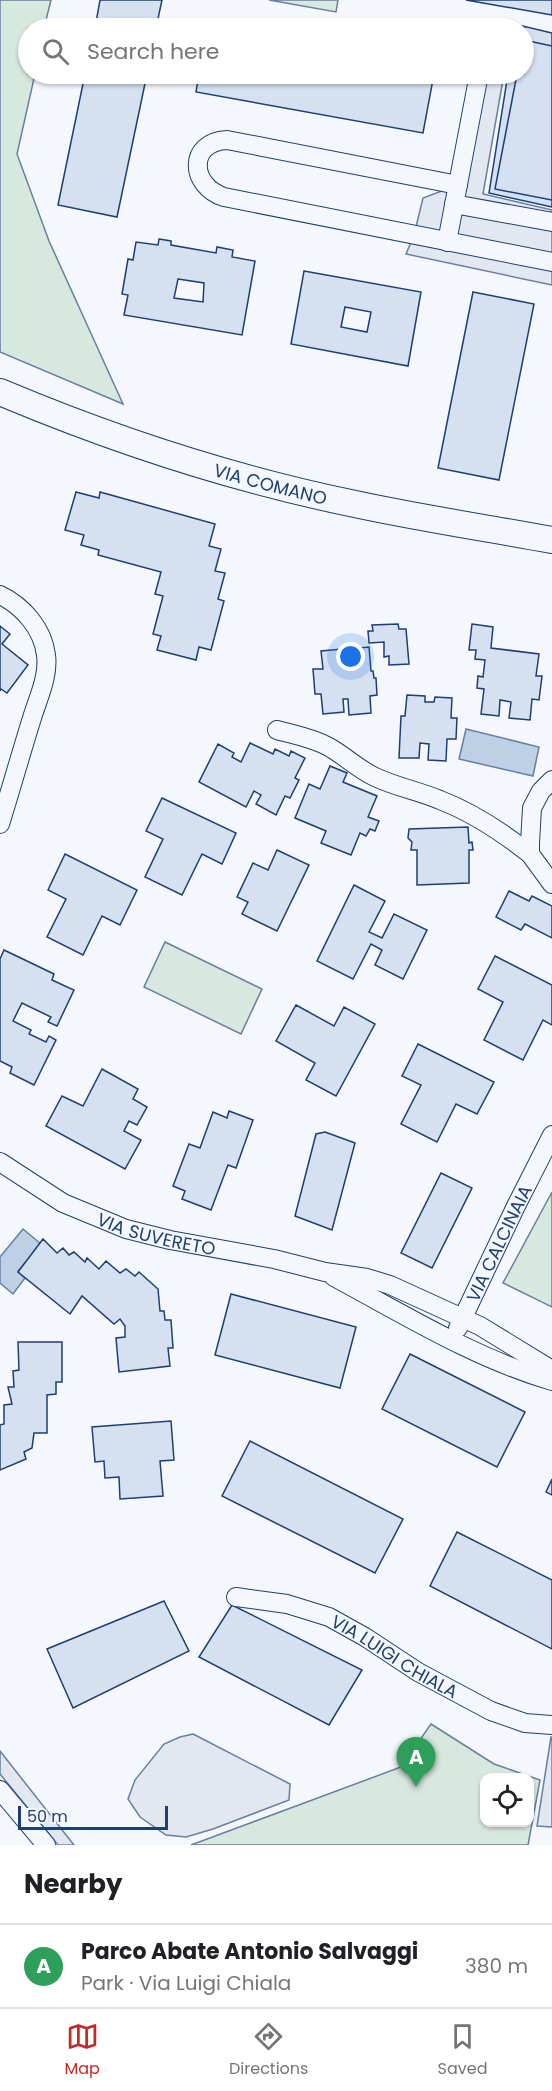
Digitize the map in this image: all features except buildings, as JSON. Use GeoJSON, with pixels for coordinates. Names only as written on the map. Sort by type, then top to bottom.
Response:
{"type":"FeatureCollection","features":[{"type":"Feature","properties":{"kind":"street"},"geometry":{"type":"LineString","coordinates":[[447,242],[477,84]]}},
{"type":"Feature","properties":{"kind":"street"},"geometry":{"type":"LineString","coordinates":[[458,185],[227,140],[214,142],[207,146],[202,151],[198,162],[202,182],[206,188],[218,195],[552,262]]}},
{"type":"Feature","properties":{"kind":"street"},"geometry":{"type":"LineString","coordinates":[[454,204],[552,222]]}},
{"type":"Feature","properties":{"kind":"street","name":"VIA COMANO"},"geometry":{"type":"LineString","coordinates":[[0,392],[81,425],[227,473],[355,504],[552,540]]}},
{"type":"Feature","properties":{"kind":"street"},"geometry":{"type":"LineString","coordinates":[[0,595],[21,609],[33,623],[43,643],[46,660],[41,689],[0,824]]}},
{"type":"Feature","properties":{"kind":"street"},"geometry":{"type":"LineString","coordinates":[[277,730],[317,741],[372,776],[442,800],[491,825],[530,854],[552,884]]}},
{"type":"Feature","properties":{"kind":"street"},"geometry":{"type":"LineString","coordinates":[[530,854],[532,808],[541,791],[552,780]]}},
{"type":"Feature","properties":{"kind":"street","name":"VIA CALCINAIA"},"geometry":{"type":"LineString","coordinates":[[452,1341],[552,1135]]}},
{"type":"Feature","properties":{"kind":"street","name":"VIA SUVERETO"},"geometry":{"type":"LineString","coordinates":[[0,1162],[63,1203],[126,1229],[162,1239],[274,1259],[325,1272],[367,1278],[390,1285],[463,1318],[552,1370]]}},
{"type":"Feature","properties":{"kind":"street","name":"VIA SUVERETO"},"geometry":{"type":"LineString","coordinates":[[325,1272],[452,1341],[503,1364],[552,1381]]}},
{"type":"Feature","properties":{"kind":"street","name":"VIA LUIGI CHIALA"},"geometry":{"type":"LineString","coordinates":[[236,1597],[316,1612],[339,1622],[409,1666],[491,1711],[525,1723],[552,1725]]}},
{"type":"Feature","properties":{"kind":"street"},"geometry":{"type":"LineString","coordinates":[[0,1790],[46,1845]]}},
{"type":"Feature","properties":{"kind":"shaded area"},"geometry":{"type":"Polygon","coordinates":[[[0,0],[51,0],[46,18],[18,18],[18,84],[33,84],[17,154],[49,241],[123,404],[0,352],[0,0]]]}},
{"type":"Feature","properties":{"kind":"shaded area"},"geometry":{"type":"Polygon","coordinates":[[[269,0],[338,0],[336,12],[269,0]]]}},
{"type":"Feature","properties":{"kind":"shaded area"},"geometry":{"type":"Polygon","coordinates":[[[477,84],[502,84],[483,194],[552,210],[552,285],[406,254],[414,235],[423,198],[458,185],[477,84]]]}},
{"type":"Feature","properties":{"kind":"shaded area"},"geometry":{"type":"Polygon","coordinates":[[[165,942],[262,989],[241,1034],[144,987],[165,942]]]}},
{"type":"Feature","properties":{"kind":"shaded area"},"geometry":{"type":"Polygon","coordinates":[[[552,1192],[552,1307],[503,1283],[552,1192]]]}},
{"type":"Feature","properties":{"kind":"shaded area"},"geometry":{"type":"Polygon","coordinates":[[[431,1724],[494,1764],[520,1773],[480,1773],[480,1827],[531,1827],[528,1845],[191,1845],[401,1767],[431,1724]]]}},
{"type":"Feature","properties":{"kind":"shaded area"},"geometry":{"type":"Polygon","coordinates":[[[193,1734],[290,1784],[289,1800],[186,1837],[166,1835],[140,1817],[128,1799],[135,1780],[164,1744],[193,1734]]]}},
{"type":"Feature","properties":{"kind":"shaded area"},"geometry":{"type":"Polygon","coordinates":[[[551,1737],[552,1827],[537,1826],[551,1737]]]}},
{"type":"Feature","properties":{"kind":"shaded area"},"geometry":{"type":"Polygon","coordinates":[[[0,1751],[74,1845],[58,1845],[0,1774],[0,1751]]]}},
{"type":"Feature","properties":{"kind":"shaded area"},"geometry":{"type":"Polygon","coordinates":[[[534,1778],[540,1780],[534,1812],[534,1778]]]}},
{"type":"Feature","properties":{"kind":"water"},"geometry":{"type":"Polygon","coordinates":[[[466,729],[539,747],[533,776],[459,759],[466,729]]]}},
{"type":"Feature","properties":{"kind":"water"},"geometry":{"type":"Polygon","coordinates":[[[23,1229],[41,1244],[18,1271],[25,1278],[13,1294],[0,1283],[0,1257],[23,1229]]]}},
{"type":"Feature","properties":{"kind":"place","name":"Parco Abate Antonio Salvaggi"},"geometry":{"type":"Point","coordinates":[416,1787]}}]}
